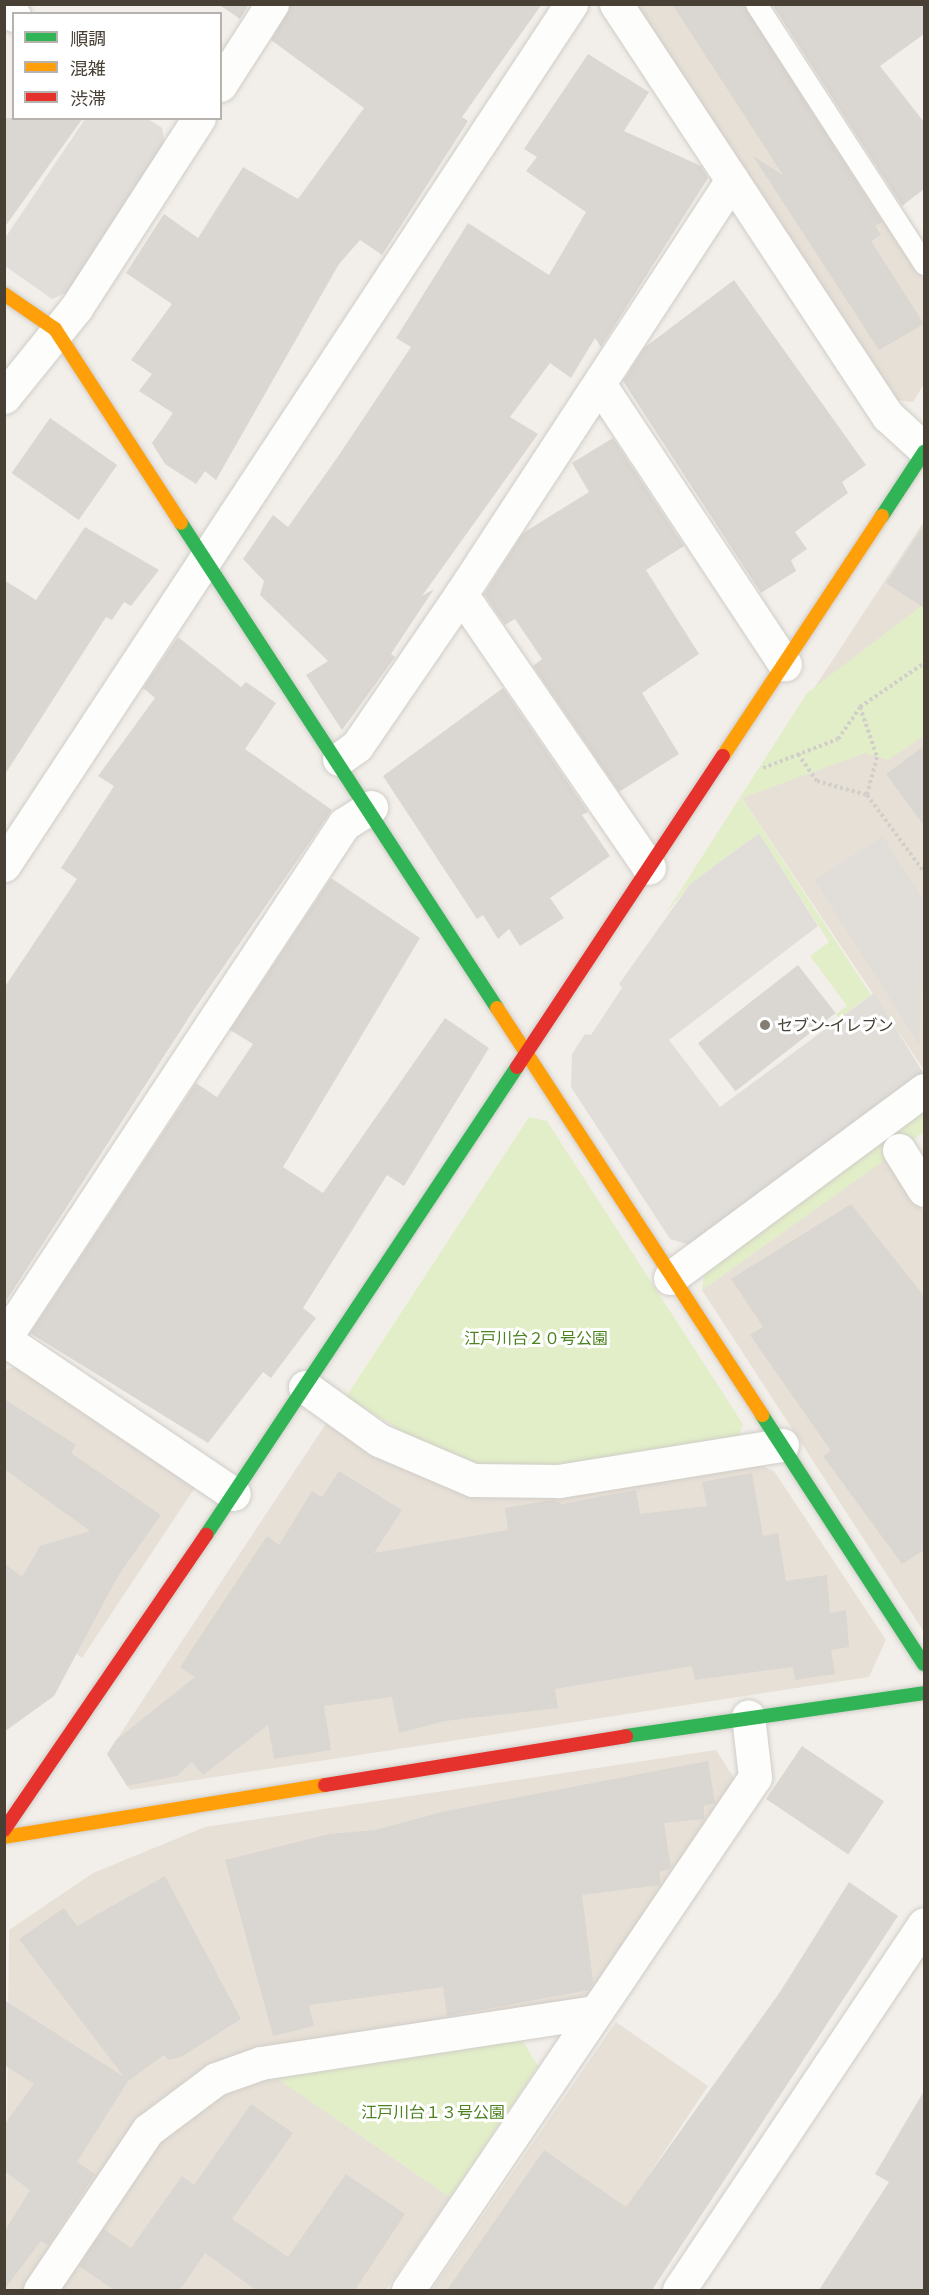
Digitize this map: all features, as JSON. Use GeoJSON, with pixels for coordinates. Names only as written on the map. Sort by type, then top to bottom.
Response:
{"type":"FeatureCollection","features":[{"type":"Feature","properties":{"kind":"street"},"geometry":{"type":"LineString","coordinates":[[222,82],[272,4]]}},
{"type":"Feature","properties":{"kind":"street"},"geometry":{"type":"LineString","coordinates":[[4,865],[571,4]]}},
{"type":"Feature","properties":{"kind":"street"},"geometry":{"type":"LineString","coordinates":[[4,1830],[234,1494],[785,664],[924,450],[888,416],[616,4]]}},
{"type":"Feature","properties":{"kind":"street"},"geometry":{"type":"LineString","coordinates":[[4,398],[55,329],[76,308],[187,123]]}},
{"type":"Feature","properties":{"kind":"street"},"geometry":{"type":"LineString","coordinates":[[339,759],[357,746],[461,594],[600,385],[732,180]]}},
{"type":"Feature","properties":{"kind":"street"},"geometry":{"type":"LineString","coordinates":[[4,294],[55,329],[371,807],[528,1050],[670,1278],[924,1664]]}},
{"type":"Feature","properties":{"kind":"street"},"geometry":{"type":"LineString","coordinates":[[600,385],[785,664]]}},
{"type":"Feature","properties":{"kind":"street"},"geometry":{"type":"LineString","coordinates":[[461,594],[649,868]]}},
{"type":"Feature","properties":{"kind":"street"},"geometry":{"type":"LineString","coordinates":[[234,1494],[4,1339],[344,824],[371,807]]}},
{"type":"Feature","properties":{"kind":"street"},"geometry":{"type":"LineString","coordinates":[[670,1278],[924,1090]]}},
{"type":"Feature","properties":{"kind":"street"},"geometry":{"type":"LineString","coordinates":[[898,1150],[924,1190]]}},
{"type":"Feature","properties":{"kind":"street"},"geometry":{"type":"LineString","coordinates":[[305,1387],[379,1440],[473,1480],[559,1481],[782,1445]]}},
{"type":"Feature","properties":{"kind":"street"},"geometry":{"type":"LineString","coordinates":[[4,1837],[748,1716],[924,1693]]}},
{"type":"Feature","properties":{"kind":"street"},"geometry":{"type":"LineString","coordinates":[[408,2290],[755,1777],[748,1716]]}},
{"type":"Feature","properties":{"kind":"street"},"geometry":{"type":"LineString","coordinates":[[679,2290],[924,1924]]}},
{"type":"Feature","properties":{"kind":"street"},"geometry":{"type":"LineString","coordinates":[[40,2290],[148,2130],[216,2079],[261,2063],[594,2012]]}},
{"type":"Feature","properties":{"kind":"lane"},"geometry":{"type":"LineString","coordinates":[[756,4],[924,264]]}},
{"type":"Feature","properties":{"kind":"path"},"geometry":{"type":"LineString","coordinates":[[754,764],[760,769],[838,739],[860,707],[924,663]]}},
{"type":"Feature","properties":{"kind":"path"},"geometry":{"type":"LineString","coordinates":[[860,707],[877,757],[867,795]]}},
{"type":"Feature","properties":{"kind":"path"},"geometry":{"type":"LineString","coordinates":[[798,754],[817,781],[867,795],[924,872]]}},
{"type":"Feature","properties":{"kind":"shaded area"},"geometry":{"type":"Polygon","coordinates":[[[634,5],[746,5],[924,280],[924,384],[913,402],[894,400],[634,5]]]}},
{"type":"Feature","properties":{"kind":"shaded area"},"geometry":{"type":"Polygon","coordinates":[[[84,120],[150,120],[162,128],[165,146],[68,292],[52,299],[5,266],[5,238],[84,120]]]}},
{"type":"Feature","properties":{"kind":"shaded area"},"geometry":{"type":"Polygon","coordinates":[[[924,521],[924,1070],[742,798],[924,521]]]}},
{"type":"Feature","properties":{"kind":"shaded area"},"geometry":{"type":"Polygon","coordinates":[[[759,833],[818,926],[669,1040],[720,1107],[874,993],[924,1074],[689,1245],[670,1239],[571,1087],[572,1054],[585,1034],[591,1035],[622,988],[619,984],[690,884],[759,833]]]}},
{"type":"Feature","properties":{"kind":"shaded area"},"geometry":{"type":"Polygon","coordinates":[[[883,836],[924,901],[920,1046],[814,880],[883,836]]]}},
{"type":"Feature","properties":{"kind":"shaded area"},"geometry":{"type":"Polygon","coordinates":[[[888,1157],[924,1213],[924,1632],[702,1290],[888,1157]]]}},
{"type":"Feature","properties":{"kind":"shaded area"},"geometry":{"type":"Polygon","coordinates":[[[21,1367],[198,1483],[82,1658],[5,1601],[5,1369],[21,1367]]]}},
{"type":"Feature","properties":{"kind":"shaded area"},"geometry":{"type":"Polygon","coordinates":[[[329,1419],[444,1483],[756,1463],[774,1471],[886,1640],[869,1677],[130,1790],[107,1754],[329,1419]]]}},
{"type":"Feature","properties":{"kind":"shaded area"},"geometry":{"type":"Polygon","coordinates":[[[716,1750],[736,1781],[592,1991],[580,2000],[230,2057],[27,2290],[5,2290],[9,1930],[93,1873],[205,1827],[716,1750]]]}},
{"type":"Feature","properties":{"kind":"shaded area"},"geometry":{"type":"Polygon","coordinates":[[[616,2022],[708,2086],[572,2290],[432,2290],[616,2022]]]}},
{"type":"Feature","properties":{"kind":"shaded area"},"geometry":{"type":"Polygon","coordinates":[[[271,2074],[450,2197],[386,2290],[57,2290],[151,2147],[218,2092],[271,2074]]]}},
{"type":"Feature","properties":{"kind":"green space"},"geometry":{"type":"Polygon","coordinates":[[[924,604],[924,736],[888,760],[865,753],[742,798],[871,995],[839,1019],[836,1014],[847,1006],[810,956],[829,942],[759,833],[690,884],[664,916],[807,693],[924,604]]]}},
{"type":"Feature","properties":{"kind":"green space"},"geometry":{"type":"Polygon","coordinates":[[[924,1107],[924,1132],[702,1290],[705,1269],[924,1107]]]}},
{"type":"Feature","properties":{"kind":"green space","name":"江戸川台２０号公園"},"geometry":{"type":"Polygon","coordinates":[[[529,1117],[547,1121],[743,1424],[738,1439],[533,1468],[503,1467],[469,1463],[426,1446],[346,1397],[529,1117]]]}},
{"type":"Feature","properties":{"kind":"green space","name":"江戸川台１３号公園"},"geometry":{"type":"Polygon","coordinates":[[[520,2037],[538,2066],[450,2197],[271,2074],[520,2037]]]}},
{"type":"Feature","properties":{"kind":"building"},"geometry":{"type":"Polygon","coordinates":[[[218,4],[249,4],[240,19],[218,4]]]}},
{"type":"Feature","properties":{"kind":"building"},"geometry":{"type":"Polygon","coordinates":[[[291,4],[542,4],[462,117],[468,121],[382,255],[360,240],[339,264],[216,480],[205,471],[196,484],[165,464],[152,443],[173,413],[139,391],[152,374],[131,360],[172,304],[126,273],[164,214],[198,238],[243,167],[298,199],[364,108],[271,40],[291,4]]]}},
{"type":"Feature","properties":{"kind":"building"},"geometry":{"type":"Polygon","coordinates":[[[672,4],[743,4],[882,222],[875,226],[881,235],[871,241],[924,324],[879,350],[753,156],[783,175],[672,4]]]}},
{"type":"Feature","properties":{"kind":"building"},"geometry":{"type":"Polygon","coordinates":[[[772,4],[924,4],[924,34],[880,66],[924,122],[924,189],[902,206],[772,4]]]}},
{"type":"Feature","properties":{"kind":"building"},"geometry":{"type":"Polygon","coordinates":[[[588,54],[649,92],[624,131],[701,166],[708,178],[601,347],[595,338],[571,378],[550,363],[510,417],[538,434],[422,596],[434,589],[391,654],[395,657],[342,730],[306,675],[328,661],[260,595],[264,581],[243,559],[273,515],[288,527],[337,458],[411,347],[396,338],[468,223],[549,275],[586,212],[526,171],[537,157],[524,149],[588,54]]]}},
{"type":"Feature","properties":{"kind":"building"},"geometry":{"type":"Polygon","coordinates":[[[4,118],[82,120],[4,228],[4,118]]]}},
{"type":"Feature","properties":{"kind":"building"},"geometry":{"type":"Polygon","coordinates":[[[734,280],[866,465],[842,482],[848,493],[795,532],[807,549],[791,560],[796,571],[761,593],[623,381],[644,348],[734,280]]]}},
{"type":"Feature","properties":{"kind":"building"},"geometry":{"type":"Polygon","coordinates":[[[50,418],[117,465],[79,520],[12,473],[50,418]]]}},
{"type":"Feature","properties":{"kind":"building"},"geometry":{"type":"Polygon","coordinates":[[[613,438],[684,546],[646,570],[699,654],[642,693],[679,754],[619,792],[533,666],[542,659],[515,619],[505,625],[484,594],[523,533],[589,492],[572,463],[613,438]]]}},
{"type":"Feature","properties":{"kind":"building"},"geometry":{"type":"Polygon","coordinates":[[[924,525],[924,608],[886,583],[924,525]]]}},
{"type":"Feature","properties":{"kind":"building"},"geometry":{"type":"Polygon","coordinates":[[[85,527],[159,570],[131,606],[124,602],[112,620],[106,617],[4,776],[4,580],[36,600],[85,527]]]}},
{"type":"Feature","properties":{"kind":"building"},"geometry":{"type":"Polygon","coordinates":[[[178,637],[241,687],[246,682],[276,703],[245,749],[332,810],[195,1008],[4,1304],[4,988],[77,879],[61,868],[114,786],[98,776],[155,698],[143,688],[178,637]]]}},
{"type":"Feature","properties":{"kind":"building"},"geometry":{"type":"Polygon","coordinates":[[[503,688],[588,812],[582,815],[610,856],[550,898],[564,918],[520,946],[509,929],[498,939],[483,915],[477,919],[383,776],[503,688]]]}},
{"type":"Feature","properties":{"kind":"building"},"geometry":{"type":"Polygon","coordinates":[[[924,746],[924,826],[886,774],[924,746]]]}},
{"type":"Feature","properties":{"kind":"building"},"geometry":{"type":"Polygon","coordinates":[[[331,878],[420,938],[283,1167],[323,1193],[445,1018],[489,1048],[404,1186],[387,1175],[303,1308],[316,1318],[271,1378],[263,1372],[208,1443],[30,1333],[196,1083],[217,1097],[253,1044],[230,1030],[331,878]]]}},
{"type":"Feature","properties":{"kind":"building","name":"セブン-イレブン"},"geometry":{"type":"Polygon","coordinates":[[[798,965],[836,1013],[735,1091],[698,1043],[798,965]]]}},
{"type":"Feature","properties":{"kind":"building"},"geometry":{"type":"Polygon","coordinates":[[[851,1204],[924,1296],[924,1550],[902,1564],[823,1456],[831,1451],[750,1335],[763,1327],[731,1279],[851,1204]]]}},
{"type":"Feature","properties":{"kind":"building"},"geometry":{"type":"Polygon","coordinates":[[[4,1399],[76,1445],[71,1453],[161,1515],[118,1576],[54,1696],[4,1732],[4,1563],[22,1577],[40,1546],[90,1531],[4,1469],[4,1399]]]}},
{"type":"Feature","properties":{"kind":"building"},"geometry":{"type":"Polygon","coordinates":[[[339,1471],[402,1510],[374,1553],[508,1530],[505,1508],[553,1500],[562,1504],[636,1490],[640,1514],[707,1506],[702,1482],[752,1473],[763,1536],[778,1533],[786,1581],[827,1575],[830,1613],[846,1610],[849,1647],[831,1650],[835,1674],[795,1680],[793,1667],[695,1680],[692,1666],[555,1689],[558,1708],[445,1721],[399,1733],[392,1697],[324,1706],[331,1750],[274,1759],[268,1725],[203,1775],[192,1762],[177,1776],[127,1786],[107,1754],[116,1740],[195,1677],[180,1667],[267,1536],[279,1545],[312,1491],[322,1497],[339,1471]]]}},
{"type":"Feature","properties":{"kind":"building"},"geometry":{"type":"Polygon","coordinates":[[[802,1746],[884,1801],[848,1854],[766,1799],[802,1746]]]}},
{"type":"Feature","properties":{"kind":"building"},"geometry":{"type":"Polygon","coordinates":[[[708,1761],[715,1803],[704,1806],[704,1819],[664,1823],[671,1868],[660,1872],[660,1885],[582,1895],[593,1982],[589,1990],[447,2016],[443,1987],[309,2005],[314,2026],[273,2036],[225,1860],[329,1834],[375,1830],[446,1811],[708,1761]]]}},
{"type":"Feature","properties":{"kind":"building"},"geometry":{"type":"Polygon","coordinates":[[[165,1876],[241,2019],[181,2057],[168,2060],[164,2055],[128,2081],[77,2162],[95,2174],[48,2245],[41,2241],[4,2290],[4,2232],[30,2190],[4,2171],[4,2125],[34,2084],[4,2065],[4,2000],[124,2077],[19,1939],[64,1908],[77,1926],[165,1876]]]}},
{"type":"Feature","properties":{"kind":"building"},"geometry":{"type":"Polygon","coordinates":[[[849,1882],[898,1916],[652,2290],[447,2290],[544,2150],[626,2207],[780,1992],[849,1882]]]}},
{"type":"Feature","properties":{"kind":"building"},"geometry":{"type":"Polygon","coordinates":[[[924,2091],[924,2290],[819,2290],[889,2182],[875,2174],[924,2091]]]}},
{"type":"Feature","properties":{"kind":"building"},"geometry":{"type":"Polygon","coordinates":[[[251,2104],[293,2133],[232,2219],[288,2257],[346,2174],[405,2214],[355,2290],[256,2290],[205,2253],[180,2290],[114,2290],[79,2266],[104,2229],[131,2248],[182,2176],[194,2185],[251,2104]]]}},
{"type":"Feature","properties":{"kind":"traffic: fast"},"geometry":{"type":"LineString","coordinates":[[882,516],[924,452]]}},
{"type":"Feature","properties":{"kind":"traffic: fast"},"geometry":{"type":"LineString","coordinates":[[181,523],[497,1008]]}},
{"type":"Feature","properties":{"kind":"traffic: fast"},"geometry":{"type":"LineString","coordinates":[[206,1535],[517,1067]]}},
{"type":"Feature","properties":{"kind":"traffic: fast"},"geometry":{"type":"LineString","coordinates":[[762,1415],[924,1664]]}},
{"type":"Feature","properties":{"kind":"traffic: fast"},"geometry":{"type":"LineString","coordinates":[[626,1736],[924,1693]]}},
{"type":"Feature","properties":{"kind":"traffic: slow"},"geometry":{"type":"LineString","coordinates":[[4,294],[55,329],[181,523]]}},
{"type":"Feature","properties":{"kind":"traffic: slow"},"geometry":{"type":"LineString","coordinates":[[723,756],[882,516]]}},
{"type":"Feature","properties":{"kind":"traffic: slow"},"geometry":{"type":"LineString","coordinates":[[497,1008],[762,1415]]}},
{"type":"Feature","properties":{"kind":"traffic: slow"},"geometry":{"type":"LineString","coordinates":[[4,1837],[325,1785]]}},
{"type":"Feature","properties":{"kind":"traffic: jam"},"geometry":{"type":"LineString","coordinates":[[517,1067],[723,756]]}},
{"type":"Feature","properties":{"kind":"traffic: jam"},"geometry":{"type":"LineString","coordinates":[[4,1830],[206,1535]]}},
{"type":"Feature","properties":{"kind":"traffic: jam"},"geometry":{"type":"LineString","coordinates":[[325,1785],[626,1736]]}},
{"type":"Feature","properties":{"kind":"place","name":"セブン-イレブン"},"geometry":{"type":"Point","coordinates":[765,1025]}}]}
